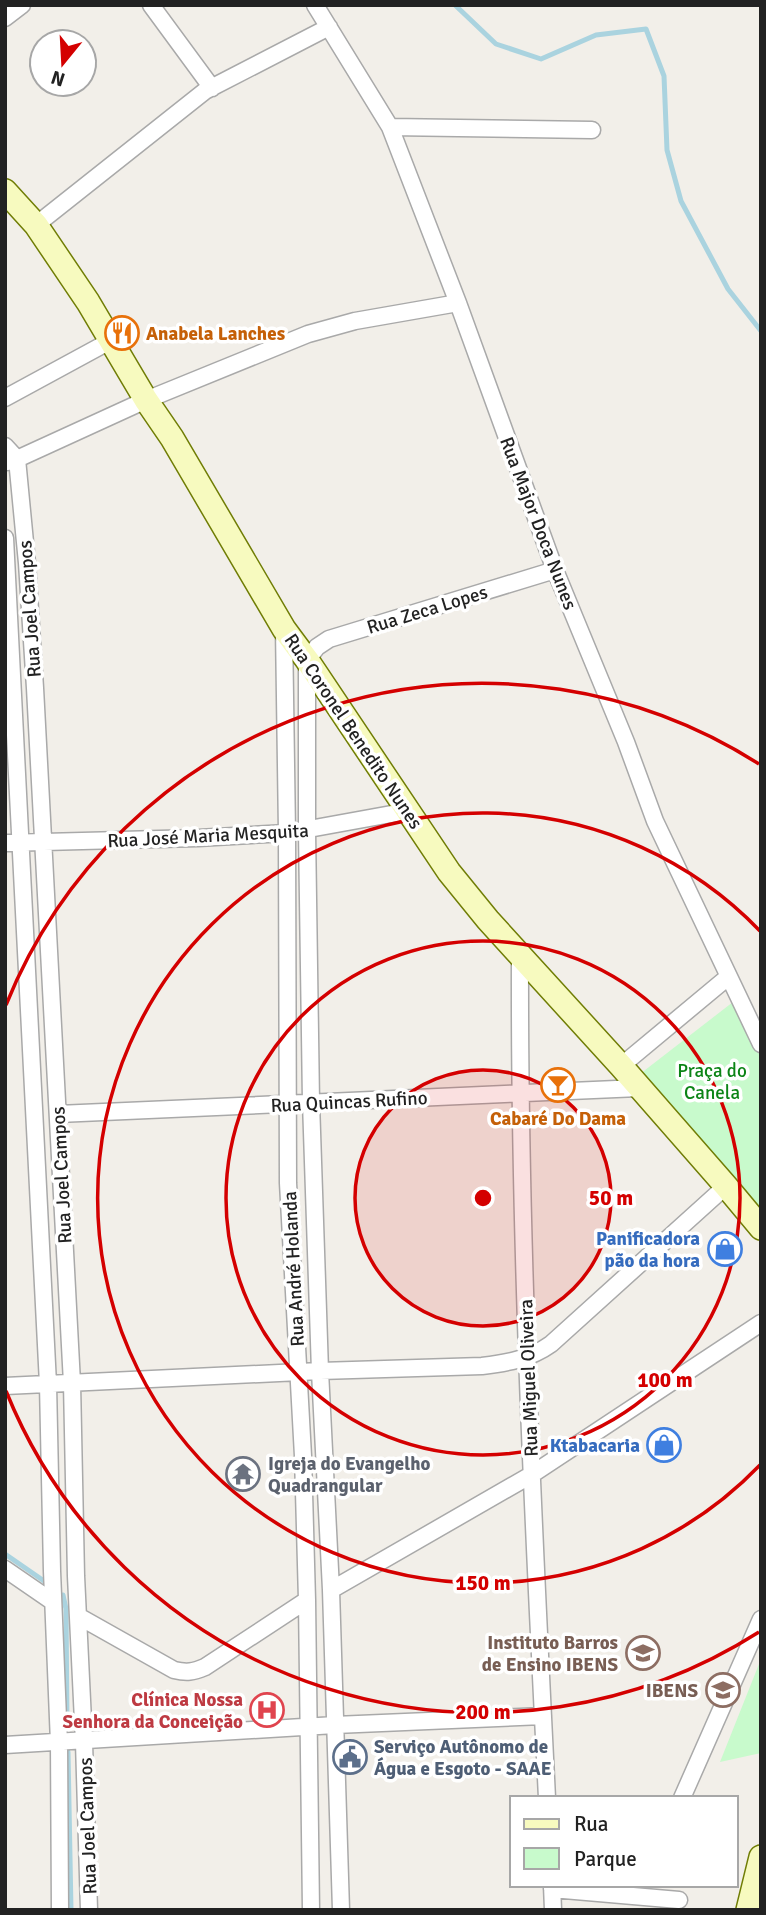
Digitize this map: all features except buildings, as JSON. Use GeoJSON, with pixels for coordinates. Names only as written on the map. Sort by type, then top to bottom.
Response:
{"type":"FeatureCollection","features":[{"type":"Feature","properties":{"kind":"street"},"geometry":{"type":"LineString","coordinates":[[5,18],[22,5]]}},
{"type":"Feature","properties":{"kind":"street"},"geometry":{"type":"LineString","coordinates":[[150,5],[212,88]]}},
{"type":"Feature","properties":{"kind":"street","name":"Rua Major Doca Nunes"},"geometry":{"type":"LineString","coordinates":[[315,5],[390,127],[458,303],[555,570],[626,742],[655,821],[761,1044]]}},
{"type":"Feature","properties":{"kind":"street"},"geometry":{"type":"LineString","coordinates":[[36,225],[205,91],[329,27]]}},
{"type":"Feature","properties":{"kind":"street"},"geometry":{"type":"LineString","coordinates":[[390,127],[592,130]]}},
{"type":"Feature","properties":{"kind":"street","name":"Rua Coronel Benedito Nunes"},"geometry":{"type":"LineString","coordinates":[[5,191],[36,225],[88,302],[146,400],[172,438],[284,629],[449,872],[520,957],[621,1066],[761,1228]]}},
{"type":"Feature","properties":{"kind":"street"},"geometry":{"type":"LineString","coordinates":[[5,446],[11,461],[146,400],[308,334],[355,321],[458,303]]}},
{"type":"Feature","properties":{"kind":"street"},"geometry":{"type":"LineString","coordinates":[[5,398],[110,341]]}},
{"type":"Feature","properties":{"kind":"street","name":"Rua Joel Campos"},"geometry":{"type":"LineString","coordinates":[[11,461],[27,563],[58,1114],[72,1383],[76,1576],[89,1910]]}},
{"type":"Feature","properties":{"kind":"street","name":"Rua Joel Campos"},"geometry":{"type":"LineString","coordinates":[[5,538],[9,689],[22,842],[48,1384],[59,1742],[60,1910]]}},
{"type":"Feature","properties":{"kind":"street","name":"Rua Zeca Lopes"},"geometry":{"type":"LineString","coordinates":[[307,660],[317,647],[329,639],[555,570]]}},
{"type":"Feature","properties":{"kind":"street","name":"Rua André Holanda"},"geometry":{"type":"LineString","coordinates":[[284,629],[288,1183],[299,1372],[307,1600],[311,1910]]}},
{"type":"Feature","properties":{"kind":"street","name":"Rua André Holanda"},"geometry":{"type":"LineString","coordinates":[[307,660],[312,1102],[341,1910]]}},
{"type":"Feature","properties":{"kind":"street"},"geometry":{"type":"LineString","coordinates":[[9,689],[35,688]]}},
{"type":"Feature","properties":{"kind":"street","name":"Rua José Maria Mesquita"},"geometry":{"type":"LineString","coordinates":[[5,843],[287,833],[408,811]]}},
{"type":"Feature","properties":{"kind":"street","name":"Rua Miguel Oliveira"},"geometry":{"type":"LineString","coordinates":[[520,957],[519,1093],[527,1357],[547,1796]]}},
{"type":"Feature","properties":{"kind":"street"},"geometry":{"type":"LineString","coordinates":[[621,1066],[728,977]]}},
{"type":"Feature","properties":{"kind":"street","name":"Rua Quincas Rufino"},"geometry":{"type":"LineString","coordinates":[[58,1114],[639,1088]]}},
{"type":"Feature","properties":{"kind":"street"},"geometry":{"type":"LineString","coordinates":[[5,1386],[482,1366],[527,1357],[551,1344],[726,1186]]}},
{"type":"Feature","properties":{"kind":"street"},"geometry":{"type":"LineString","coordinates":[[331,1590],[531,1475],[761,1323]]}},
{"type":"Feature","properties":{"kind":"street"},"geometry":{"type":"LineString","coordinates":[[5,1569],[53,1602]]}},
{"type":"Feature","properties":{"kind":"street"},"geometry":{"type":"LineString","coordinates":[[52,1571],[76,1576]]}},
{"type":"Feature","properties":{"kind":"street"},"geometry":{"type":"LineString","coordinates":[[78,1616],[174,1670],[185,1673],[205,1667],[307,1600]]}},
{"type":"Feature","properties":{"kind":"street"},"geometry":{"type":"LineString","coordinates":[[683,1796],[758,1628]]}},
{"type":"Feature","properties":{"kind":"street"},"geometry":{"type":"LineString","coordinates":[[5,1745],[543,1716]]}},
{"type":"Feature","properties":{"kind":"street"},"geometry":{"type":"LineString","coordinates":[[748,1910],[761,1857]]}},
{"type":"Feature","properties":{"kind":"street"},"geometry":{"type":"LineString","coordinates":[[553,1910],[552,1887],[678,1898]]}},
{"type":"Feature","properties":{"kind":"green space","name":"Praça do Canela"},"geometry":{"type":"Polygon","coordinates":[[[733,1002],[761,1058],[761,1208],[640,1074],[733,1002]]]}},
{"type":"Feature","properties":{"kind":"green space"},"geometry":{"type":"Polygon","coordinates":[[[761,1659],[761,1753],[720,1762],[761,1659]]]}},
{"type":"Feature","properties":{"kind":"waterway"},"geometry":{"type":"LineString","coordinates":[[455,5],[496,44],[541,59],[596,35],[646,29],[664,76],[667,150],[681,201],[728,289],[761,331]]}},
{"type":"Feature","properties":{"kind":"waterway"},"geometry":{"type":"LineString","coordinates":[[5,1554],[44,1581]]}},
{"type":"Feature","properties":{"kind":"waterway"},"geometry":{"type":"LineString","coordinates":[[63,1595],[66,1609],[67,1723]]}},
{"type":"Feature","properties":{"kind":"waterway"},"geometry":{"type":"LineString","coordinates":[[68,1752],[71,1910]]}},
{"type":"Feature","properties":{"kind":"place","name":"Anabela Lanches"},"geometry":{"type":"Point","coordinates":[122,333]}},
{"type":"Feature","properties":{"kind":"place","name":"Cabaré Do Dama"},"geometry":{"type":"Point","coordinates":[558,1085]}},
{"type":"Feature","properties":{"kind":"place","name":"Panificadora pão da hora"},"geometry":{"type":"Point","coordinates":[725,1249]}},
{"type":"Feature","properties":{"kind":"place","name":"Ktabacaria"},"geometry":{"type":"Point","coordinates":[664,1445]}},
{"type":"Feature","properties":{"kind":"place","name":"Igreja do Evangelho Quadrangular"},"geometry":{"type":"Point","coordinates":[243,1474]}},
{"type":"Feature","properties":{"kind":"place","name":"Instituto Barros de Ensino IBENS"},"geometry":{"type":"Point","coordinates":[643,1653]}},
{"type":"Feature","properties":{"kind":"place","name":"IBENS"},"geometry":{"type":"Point","coordinates":[723,1690]}},
{"type":"Feature","properties":{"kind":"place","name":"Clínica Nossa Senhora da Conceição"},"geometry":{"type":"Point","coordinates":[267,1710]}},
{"type":"Feature","properties":{"kind":"place","name":"Serviço Autônomo de Água e Esgoto - SAAE"},"geometry":{"type":"Point","coordinates":[350,1757]}}]}
